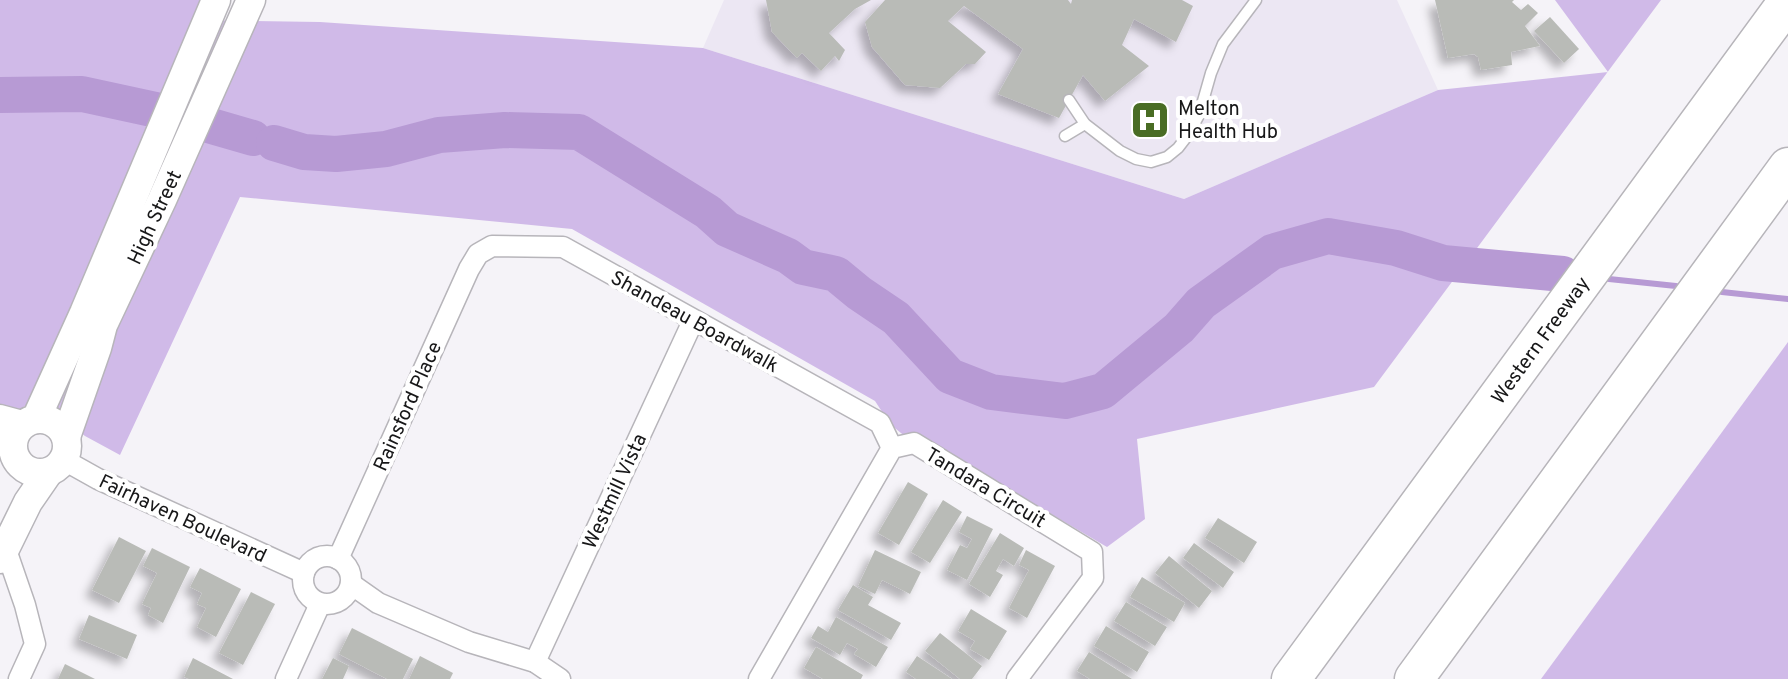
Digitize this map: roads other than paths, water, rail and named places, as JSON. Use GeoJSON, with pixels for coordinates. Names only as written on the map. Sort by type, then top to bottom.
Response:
{"type":"FeatureCollection","features":[{"type":"Feature","properties":{"kind":"highway","name":"Western Freeway"},"geometry":{"type":"LineString","coordinates":[[1291,679],[1788,1]]}},
{"type":"Feature","properties":{"kind":"highway"},"geometry":{"type":"LineString","coordinates":[[1414,679],[1788,167]]}},
{"type":"Feature","properties":{"kind":"main road","name":"High Street"},"geometry":{"type":"LineString","coordinates":[[2,543],[16,490],[16,434],[84,313],[216,0]]}},
{"type":"Feature","properties":{"kind":"main road","name":"High Street"},"geometry":{"type":"LineString","coordinates":[[2,543],[59,456],[103,325],[251,0]]}},
{"type":"Feature","properties":{"kind":"main road"},"geometry":{"type":"LineString","coordinates":[[45,419],[54,423],[62,429],[59,456],[36,474],[27,471],[16,434],[45,419]]}},
{"type":"Feature","properties":{"kind":"street","name":"Shandeau Boardwalk"},"geometry":{"type":"LineString","coordinates":[[478,254],[492,246],[563,247],[880,423],[892,448]]}},
{"type":"Feature","properties":{"kind":"street","name":"Rainsford Place"},"geometry":{"type":"LineString","coordinates":[[338,559],[478,254]]}},
{"type":"Feature","properties":{"kind":"street","name":"Westmill Vista"},"geometry":{"type":"LineString","coordinates":[[535,662],[693,321]]}},
{"type":"Feature","properties":{"kind":"street","name":"Tandara Circuit"},"geometry":{"type":"LineString","coordinates":[[892,448],[914,443],[1092,552],[1093,578],[1017,679]]}},
{"type":"Feature","properties":{"kind":"street"},"geometry":{"type":"LineString","coordinates":[[759,679],[892,448]]}},
{"type":"Feature","properties":{"kind":"street","name":"Fairhaven Boulevard"},"geometry":{"type":"LineString","coordinates":[[59,456],[98,479],[304,573]]}},
{"type":"Feature","properties":{"kind":"street"},"geometry":{"type":"LineString","coordinates":[[2,543],[25,605],[35,644],[19,679]]}},
{"type":"Feature","properties":{"kind":"street"},"geometry":{"type":"LineString","coordinates":[[329,556],[338,559],[350,571],[349,592],[336,603],[320,604],[307,594],[304,573],[314,560],[329,556]]}},
{"type":"Feature","properties":{"kind":"street"},"geometry":{"type":"LineString","coordinates":[[351,584],[391,609],[469,642],[535,662],[560,679]]}},
{"type":"Feature","properties":{"kind":"street"},"geometry":{"type":"LineString","coordinates":[[286,679],[320,604]]}},
{"type":"Feature","properties":{"kind":"lane"},"geometry":{"type":"LineString","coordinates":[[1069,100],[1085,124],[1120,151],[1151,162],[1167,157],[1188,135],[1199,115],[1223,44],[1256,0]]}},
{"type":"Feature","properties":{"kind":"lane"},"geometry":{"type":"LineString","coordinates":[[1065,136],[1085,124]]}},
{"type":"Feature","properties":{"kind":"waterway"},"geometry":{"type":"LineString","coordinates":[[0,95],[82,94],[156,110]]}},
{"type":"Feature","properties":{"kind":"waterway"},"geometry":{"type":"LineString","coordinates":[[208,125],[253,138]]}},
{"type":"Feature","properties":{"kind":"waterway"},"geometry":{"type":"LineString","coordinates":[[274,143],[304,152],[336,154],[386,149],[439,135],[505,130],[579,132],[708,212],[727,229],[788,256],[803,267],[836,274],[896,318],[950,376],[991,392],[1065,401],[1103,391],[1179,328],[1201,303],[1272,252],[1328,236],[1396,248],[1443,263],[1563,274]]}},
{"type":"Feature","properties":{"kind":"waterway"},"geometry":{"type":"LineString","coordinates":[[1609,279],[1676,286]]}},
{"type":"Feature","properties":{"kind":"waterway"},"geometry":{"type":"LineString","coordinates":[[1722,292],[1788,299]]}},
{"type":"Feature","properties":{"kind":"place","name":"Melton Health Hub"},"geometry":{"type":"Point","coordinates":[1150,120]}}]}
